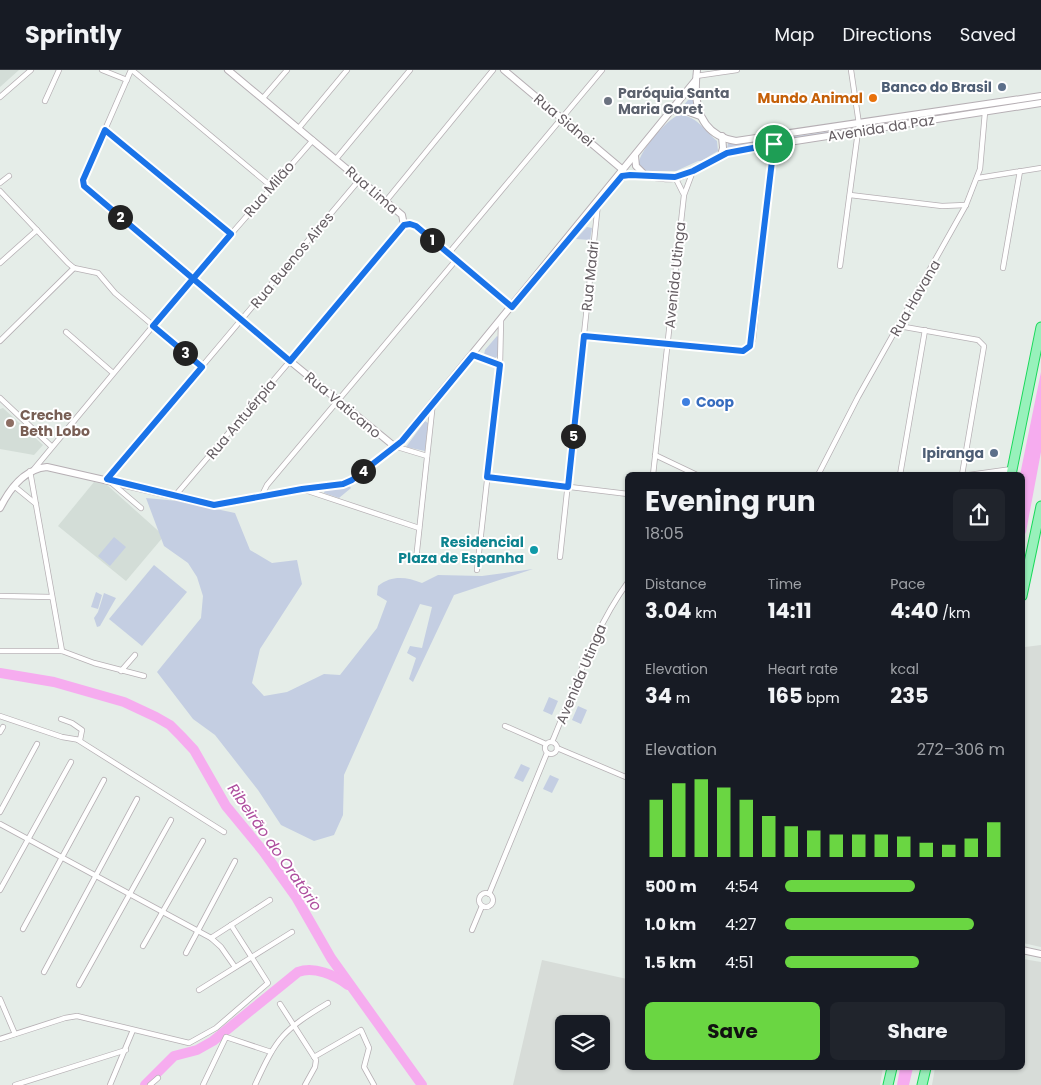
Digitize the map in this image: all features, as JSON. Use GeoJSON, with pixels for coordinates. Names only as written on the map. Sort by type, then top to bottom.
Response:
{"type":"FeatureCollection","features":[{"type":"Feature","properties":{"kind":"highway"},"geometry":{"type":"LineString","coordinates":[[1012,472],[1041,327]]}},
{"type":"Feature","properties":{"kind":"highway"},"geometry":{"type":"LineString","coordinates":[[1025,582],[1041,506]]}},
{"type":"Feature","properties":{"kind":"highway"},"geometry":{"type":"LineString","coordinates":[[888,1085],[892,1070]]}},
{"type":"Feature","properties":{"kind":"highway"},"geometry":{"type":"LineString","coordinates":[[922,1085],[926,1070]]}},
{"type":"Feature","properties":{"kind":"main road","name":"Rua Lima"},"geometry":{"type":"LineString","coordinates":[[228,70],[400,213],[404,225]]}},
{"type":"Feature","properties":{"kind":"main road","name":"Rua Sidnei"},"geometry":{"type":"LineString","coordinates":[[504,70],[623,170]]}},
{"type":"Feature","properties":{"kind":"main road"},"geometry":{"type":"LineString","coordinates":[[0,508],[14,486],[32,470],[52,467],[214,505],[262,495],[340,485],[350,482],[402,441],[598,204],[623,170],[672,111],[696,76]]}},
{"type":"Feature","properties":{"kind":"main road"},"geometry":{"type":"LineString","coordinates":[[696,76],[700,116]]}},
{"type":"Feature","properties":{"kind":"main road","name":"Avenida da Paz"},"geometry":{"type":"LineString","coordinates":[[722,136],[740,142],[1041,96]]}},
{"type":"Feature","properties":{"kind":"main road","name":"Avenida da Paz"},"geometry":{"type":"LineString","coordinates":[[721,155],[774,144],[1041,104]]}},
{"type":"Feature","properties":{"kind":"main road"},"geometry":{"type":"LineString","coordinates":[[617,179],[626,175],[675,177],[693,171],[721,155],[723,150],[722,136],[712,129],[700,116],[686,111],[672,111]]}},
{"type":"Feature","properties":{"kind":"main road"},"geometry":{"type":"LineString","coordinates":[[635,156],[638,169],[648,176]]}},
{"type":"Feature","properties":{"kind":"main road","name":"Rua Antuérpia"},"geometry":{"type":"LineString","coordinates":[[290,361],[404,225]]}},
{"type":"Feature","properties":{"kind":"main road","name":"Rua Vaticano"},"geometry":{"type":"LineString","coordinates":[[290,361],[394,446]]}},
{"type":"Feature","properties":{"kind":"main road"},"geometry":{"type":"LineString","coordinates":[[1025,951],[1041,954]]}},
{"type":"Feature","properties":{"kind":"street"},"geometry":{"type":"LineString","coordinates":[[0,97],[30,70]]}},
{"type":"Feature","properties":{"kind":"street"},"geometry":{"type":"LineString","coordinates":[[45,101],[59,70]]}},
{"type":"Feature","properties":{"kind":"street"},"geometry":{"type":"LineString","coordinates":[[102,70],[127,80]]}},
{"type":"Feature","properties":{"kind":"street"},"geometry":{"type":"LineString","coordinates":[[231,234],[105,130],[132,70],[272,187]]}},
{"type":"Feature","properties":{"kind":"street"},"geometry":{"type":"LineString","coordinates":[[263,98],[287,70]]}},
{"type":"Feature","properties":{"kind":"street"},"geometry":{"type":"LineString","coordinates":[[298,128],[347,70]]}},
{"type":"Feature","properties":{"kind":"street"},"geometry":{"type":"LineString","coordinates":[[336,159],[410,70]]}},
{"type":"Feature","properties":{"kind":"street"},"geometry":{"type":"LineString","coordinates":[[386,201],[494,70]]}},
{"type":"Feature","properties":{"kind":"street"},"geometry":{"type":"LineString","coordinates":[[448,253],[602,70]]}},
{"type":"Feature","properties":{"kind":"street"},"geometry":{"type":"LineString","coordinates":[[696,76],[737,70]]}},
{"type":"Feature","properties":{"kind":"street"},"geometry":{"type":"LineString","coordinates":[[840,266],[859,124],[851,70]]}},
{"type":"Feature","properties":{"kind":"street","name":"Rua Havana"},"geometry":{"type":"LineString","coordinates":[[820,472],[858,397],[966,205],[978,178],[983,150],[985,112]]}},
{"type":"Feature","properties":{"kind":"street","name":"Rua Vaticano"},"geometry":{"type":"LineString","coordinates":[[105,130],[83,180],[84,186],[290,361]]}},
{"type":"Feature","properties":{"kind":"street","name":"Rua Milão"},"geometry":{"type":"LineString","coordinates":[[32,470],[192,279],[312,140]]}},
{"type":"Feature","properties":{"kind":"street"},"geometry":{"type":"LineString","coordinates":[[584,336],[743,351],[750,346],[774,144]]}},
{"type":"Feature","properties":{"kind":"street"},"geometry":{"type":"LineString","coordinates":[[978,178],[1041,168]]}},
{"type":"Feature","properties":{"kind":"street","name":"Avenida Utinga"},"geometry":{"type":"LineString","coordinates":[[653,472],[684,195],[693,171]]}},
{"type":"Feature","properties":{"kind":"street"},"geometry":{"type":"LineString","coordinates":[[1003,268],[1020,171]]}},
{"type":"Feature","properties":{"kind":"street"},"geometry":{"type":"LineString","coordinates":[[0,184],[10,176]]}},
{"type":"Feature","properties":{"kind":"street"},"geometry":{"type":"LineString","coordinates":[[675,177],[684,195]]}},
{"type":"Feature","properties":{"kind":"street","name":"Rua Buenos Aires"},"geometry":{"type":"LineString","coordinates":[[107,479],[360,179]]}},
{"type":"Feature","properties":{"kind":"street"},"geometry":{"type":"LineString","coordinates":[[0,191],[74,268],[98,273],[112,290],[202,367]]}},
{"type":"Feature","properties":{"kind":"street"},"geometry":{"type":"LineString","coordinates":[[850,195],[942,206],[966,205]]}},
{"type":"Feature","properties":{"kind":"street","name":"Rua Madri"},"geometry":{"type":"LineString","coordinates":[[560,557],[598,204]]}},
{"type":"Feature","properties":{"kind":"street","name":"Rua Lima"},"geometry":{"type":"LineString","coordinates":[[404,225],[416,226],[512,307]]}},
{"type":"Feature","properties":{"kind":"street"},"geometry":{"type":"LineString","coordinates":[[0,263],[37,230]]}},
{"type":"Feature","properties":{"kind":"street"},"geometry":{"type":"LineString","coordinates":[[262,495],[267,485],[456,260]]}},
{"type":"Feature","properties":{"kind":"street"},"geometry":{"type":"LineString","coordinates":[[0,341],[74,268]]}},
{"type":"Feature","properties":{"kind":"street"},"geometry":{"type":"LineString","coordinates":[[477,570],[500,365],[501,320]]}},
{"type":"Feature","properties":{"kind":"street"},"geometry":{"type":"LineString","coordinates":[[899,326],[978,340],[982,344],[984,349],[963,472]]}},
{"type":"Feature","properties":{"kind":"street"},"geometry":{"type":"LineString","coordinates":[[901,472],[925,330]]}},
{"type":"Feature","properties":{"kind":"street"},"geometry":{"type":"LineString","coordinates":[[66,332],[113,373]]}},
{"type":"Feature","properties":{"kind":"street"},"geometry":{"type":"LineString","coordinates":[[473,355],[500,365]]}},
{"type":"Feature","properties":{"kind":"street","name":"Rua Antuérpia"},"geometry":{"type":"LineString","coordinates":[[174,497],[290,361]]}},
{"type":"Feature","properties":{"kind":"street"},"geometry":{"type":"LineString","coordinates":[[0,398],[51,446]]}},
{"type":"Feature","properties":{"kind":"street"},"geometry":{"type":"LineString","coordinates":[[416,560],[433,402]]}},
{"type":"Feature","properties":{"kind":"street","name":"Rua Vaticano"},"geometry":{"type":"LineString","coordinates":[[394,446],[427,456]]}},
{"type":"Feature","properties":{"kind":"street"},"geometry":{"type":"LineString","coordinates":[[655,455],[692,472]]}},
{"type":"Feature","properties":{"kind":"street"},"geometry":{"type":"LineString","coordinates":[[32,470],[36,504],[62,650]]}},
{"type":"Feature","properties":{"kind":"street"},"geometry":{"type":"LineString","coordinates":[[487,477],[625,494]]}},
{"type":"Feature","properties":{"kind":"street"},"geometry":{"type":"LineString","coordinates":[[107,479],[141,508]]}},
{"type":"Feature","properties":{"kind":"street"},"geometry":{"type":"LineString","coordinates":[[14,486],[36,504]]}},
{"type":"Feature","properties":{"kind":"street"},"geometry":{"type":"LineString","coordinates":[[302,489],[420,528]]}},
{"type":"Feature","properties":{"kind":"street","name":"Avenida Utinga"},"geometry":{"type":"LineString","coordinates":[[552,742],[600,629],[613,603],[625,586]]}},
{"type":"Feature","properties":{"kind":"street"},"geometry":{"type":"LineString","coordinates":[[0,596],[52,597]]}},
{"type":"Feature","properties":{"kind":"street"},"geometry":{"type":"LineString","coordinates":[[0,651],[62,650],[121,671],[144,676]]}},
{"type":"Feature","properties":{"kind":"street"},"geometry":{"type":"LineString","coordinates":[[121,671],[135,655]]}},
{"type":"Feature","properties":{"kind":"street"},"geometry":{"type":"LineString","coordinates":[[0,716],[62,737],[78,740],[224,832]]}},
{"type":"Feature","properties":{"kind":"street"},"geometry":{"type":"LineString","coordinates":[[61,719],[72,723],[82,730],[78,740]]}},
{"type":"Feature","properties":{"kind":"street"},"geometry":{"type":"LineString","coordinates":[[505,726],[546,744],[552,742],[557,748],[625,777]]}},
{"type":"Feature","properties":{"kind":"street"},"geometry":{"type":"LineString","coordinates":[[0,812],[37,744]]}},
{"type":"Feature","properties":{"kind":"street"},"geometry":{"type":"LineString","coordinates":[[489,894],[547,753],[546,744]]}},
{"type":"Feature","properties":{"kind":"street"},"geometry":{"type":"LineString","coordinates":[[547,753],[552,754],[557,748]]}},
{"type":"Feature","properties":{"kind":"street"},"geometry":{"type":"LineString","coordinates":[[0,890],[71,762]]}},
{"type":"Feature","properties":{"kind":"street"},"geometry":{"type":"LineString","coordinates":[[23,929],[104,780]]}},
{"type":"Feature","properties":{"kind":"street"},"geometry":{"type":"LineString","coordinates":[[44,972],[137,799]]}},
{"type":"Feature","properties":{"kind":"street"},"geometry":{"type":"LineString","coordinates":[[79,985],[171,820]]}},
{"type":"Feature","properties":{"kind":"street"},"geometry":{"type":"LineString","coordinates":[[0,824],[211,938],[221,947],[235,967]]}},
{"type":"Feature","properties":{"kind":"street"},"geometry":{"type":"LineString","coordinates":[[143,946],[202,840]]}},
{"type":"Feature","properties":{"kind":"street"},"geometry":{"type":"LineString","coordinates":[[186,953],[196,931],[235,861]]}},
{"type":"Feature","properties":{"kind":"street"},"geometry":{"type":"LineString","coordinates":[[472,930],[482,906],[480,902],[481,896],[489,894]]}},
{"type":"Feature","properties":{"kind":"street"},"geometry":{"type":"LineString","coordinates":[[482,906],[489,907],[493,904],[493,897],[489,894]]}},
{"type":"Feature","properties":{"kind":"street"},"geometry":{"type":"LineString","coordinates":[[211,938],[270,900]]}},
{"type":"Feature","properties":{"kind":"street"},"geometry":{"type":"LineString","coordinates":[[0,1039],[71,1017],[92,1018],[189,1043],[216,1028],[268,983],[231,925]]}},
{"type":"Feature","properties":{"kind":"street"},"geometry":{"type":"LineString","coordinates":[[198,990],[292,932]]}},
{"type":"Feature","properties":{"kind":"street"},"geometry":{"type":"LineString","coordinates":[[0,999],[15,1034]]}},
{"type":"Feature","properties":{"kind":"street"},"geometry":{"type":"LineString","coordinates":[[255,1085],[278,1040],[294,1024],[328,1003]]}},
{"type":"Feature","properties":{"kind":"street"},"geometry":{"type":"LineString","coordinates":[[280,1004],[314,1056],[316,1064],[305,1085]]}},
{"type":"Feature","properties":{"kind":"street"},"geometry":{"type":"LineString","coordinates":[[110,1085],[133,1030]]}},
{"type":"Feature","properties":{"kind":"street"},"geometry":{"type":"LineString","coordinates":[[314,1056],[361,1030],[369,1048],[364,1064],[365,1071],[374,1085]]}},
{"type":"Feature","properties":{"kind":"street"},"geometry":{"type":"LineString","coordinates":[[203,1085],[226,1037],[271,1052]]}},
{"type":"Feature","properties":{"kind":"street"},"geometry":{"type":"LineString","coordinates":[[15,1085],[126,1050]]}},
{"type":"Feature","properties":{"kind":"street"},"geometry":{"type":"LineString","coordinates":[[150,1085],[158,1078]]}},
{"type":"Feature","properties":{"kind":"shaded area"},"geometry":{"type":"Polygon","coordinates":[[[0,70],[19,70],[0,87],[0,70]]]}},
{"type":"Feature","properties":{"kind":"shaded area"},"geometry":{"type":"Polygon","coordinates":[[[693,94],[695,110],[683,108],[683,106],[693,94]]]}},
{"type":"Feature","properties":{"kind":"shaded area"},"geometry":{"type":"Polygon","coordinates":[[[679,115],[690,118],[700,124],[717,141],[718,151],[701,161],[676,171],[644,171],[639,165],[648,145],[667,123],[679,115]]]}},
{"type":"Feature","properties":{"kind":"shaded area"},"geometry":{"type":"Polygon","coordinates":[[[847,129],[846,131],[727,148],[728,143],[740,144],[847,129]]]}},
{"type":"Feature","properties":{"kind":"shaded area"},"geometry":{"type":"Polygon","coordinates":[[[587,227],[592,228],[590,240],[576,239],[587,227]]]}},
{"type":"Feature","properties":{"kind":"shaded area"},"geometry":{"type":"Polygon","coordinates":[[[497,336],[499,338],[498,356],[493,360],[484,355],[485,350],[497,336]]]}},
{"type":"Feature","properties":{"kind":"shaded area"},"geometry":{"type":"Polygon","coordinates":[[[1041,372],[1041,452],[1025,534],[1025,472],[1021,472],[1041,372]]]}},
{"type":"Feature","properties":{"kind":"shaded area","name":"Creche Beth Lobo"},"geometry":{"type":"Polygon","coordinates":[[[3,408],[43,445],[34,455],[0,449],[0,409],[3,408]]]}},
{"type":"Feature","properties":{"kind":"shaded area"},"geometry":{"type":"Polygon","coordinates":[[[425,421],[428,423],[425,451],[406,447],[425,421]]]}},
{"type":"Feature","properties":{"kind":"shaded area"},"geometry":{"type":"Polygon","coordinates":[[[94,482],[107,485],[164,536],[126,581],[58,526],[94,482]]]}},
{"type":"Feature","properties":{"kind":"shaded area"},"geometry":{"type":"Polygon","coordinates":[[[348,485],[351,488],[339,498],[324,493],[325,490],[348,485]]]}},
{"type":"Feature","properties":{"kind":"shaded area"},"geometry":{"type":"Polygon","coordinates":[[[146,498],[178,501],[235,513],[250,550],[272,563],[297,560],[302,584],[260,649],[252,683],[264,696],[287,692],[324,674],[340,675],[377,628],[387,601],[377,595],[378,586],[383,582],[399,578],[422,583],[438,575],[482,576],[533,569],[454,595],[413,682],[409,679],[416,658],[407,653],[410,646],[422,648],[432,607],[420,604],[344,775],[343,815],[334,835],[314,841],[281,825],[258,790],[215,735],[193,719],[157,672],[201,618],[203,596],[197,577],[188,563],[164,546],[146,498]]]}},
{"type":"Feature","properties":{"kind":"shaded area"},"geometry":{"type":"Polygon","coordinates":[[[114,537],[126,547],[110,566],[98,556],[114,537]]]}},
{"type":"Feature","properties":{"kind":"shaded area"},"geometry":{"type":"Polygon","coordinates":[[[154,565],[187,592],[142,646],[109,619],[154,565]]]}},
{"type":"Feature","properties":{"kind":"shaded area"},"geometry":{"type":"Polygon","coordinates":[[[96,592],[102,595],[98,609],[91,607],[96,592]]]}},
{"type":"Feature","properties":{"kind":"shaded area"},"geometry":{"type":"Polygon","coordinates":[[[104,593],[116,598],[100,626],[97,627],[94,618],[104,593]]]}},
{"type":"Feature","properties":{"kind":"shaded area"},"geometry":{"type":"Polygon","coordinates":[[[1041,645],[1041,947],[1025,943],[1025,647],[1041,645]]]}},
{"type":"Feature","properties":{"kind":"shaded area"},"geometry":{"type":"Polygon","coordinates":[[[549,697],[558,701],[552,715],[543,711],[549,697]]]}},
{"type":"Feature","properties":{"kind":"shaded area"},"geometry":{"type":"Polygon","coordinates":[[[578,706],[587,710],[581,724],[572,720],[578,706]]]}},
{"type":"Feature","properties":{"kind":"shaded area"},"geometry":{"type":"Polygon","coordinates":[[[521,764],[530,768],[523,782],[514,778],[521,764]]]}},
{"type":"Feature","properties":{"kind":"shaded area"},"geometry":{"type":"Polygon","coordinates":[[[550,775],[559,779],[552,793],[543,789],[550,775]]]}},
{"type":"Feature","properties":{"kind":"shaded area"},"geometry":{"type":"Polygon","coordinates":[[[1025,959],[1041,962],[1041,1085],[932,1085],[935,1070],[1025,1070],[1025,959]]]}},
{"type":"Feature","properties":{"kind":"shaded area"},"geometry":{"type":"Polygon","coordinates":[[[542,960],[625,979],[625,1070],[883,1070],[880,1085],[513,1085],[542,960]]]}},
{"type":"Feature","properties":{"kind":"shaded area"},"geometry":{"type":"Polygon","coordinates":[[[900,1070],[913,1070],[909,1085],[897,1085],[900,1070]]]}},
{"type":"Feature","properties":{"kind":"waterway","name":"Ribeirão do Oratório"},"geometry":{"type":"LineString","coordinates":[[0,673],[54,682],[124,702],[170,725],[194,750],[226,806],[263,851],[296,897],[331,958],[422,1085]]}},
{"type":"Feature","properties":{"kind":"waterway"},"geometry":{"type":"LineString","coordinates":[[145,1085],[174,1056],[197,1050],[213,1041],[298,972],[304,970],[324,972],[348,985]]}},
{"type":"Feature","properties":{"kind":"place","name":"Banco do Brasil"},"geometry":{"type":"Point","coordinates":[1002,87]}},
{"type":"Feature","properties":{"kind":"place","name":"Mundo Animal"},"geometry":{"type":"Point","coordinates":[873,98]}},
{"type":"Feature","properties":{"kind":"place","name":"Paróquia Santa Maria Goret"},"geometry":{"type":"Point","coordinates":[608,101]}},
{"type":"Feature","properties":{"kind":"place","name":"Coop"},"geometry":{"type":"Point","coordinates":[686,402]}},
{"type":"Feature","properties":{"kind":"place","name":"Creche Beth Lobo"},"geometry":{"type":"Point","coordinates":[10,423]}},
{"type":"Feature","properties":{"kind":"place","name":"Ipiranga"},"geometry":{"type":"Point","coordinates":[994,453]}},
{"type":"Feature","properties":{"kind":"place","name":"Residencial Plaza de Espanha"},"geometry":{"type":"Point","coordinates":[534,550]}},
{"type":"Feature","properties":{"kind":"route"},"geometry":{"type":"LineString","coordinates":[[774,144],[721,155],[684,175],[669,178],[626,175],[617,179],[512,307],[416,226],[413,224],[404,225],[290,361],[192,279],[84,186],[82,182],[105,130],[231,234],[192,279],[153,326],[202,367],[107,479],[199,503],[214,505],[262,495],[350,482],[402,441],[473,355],[500,365],[487,477],[568,487],[584,336],[743,351],[747,350],[750,346],[774,144]]}}]}
